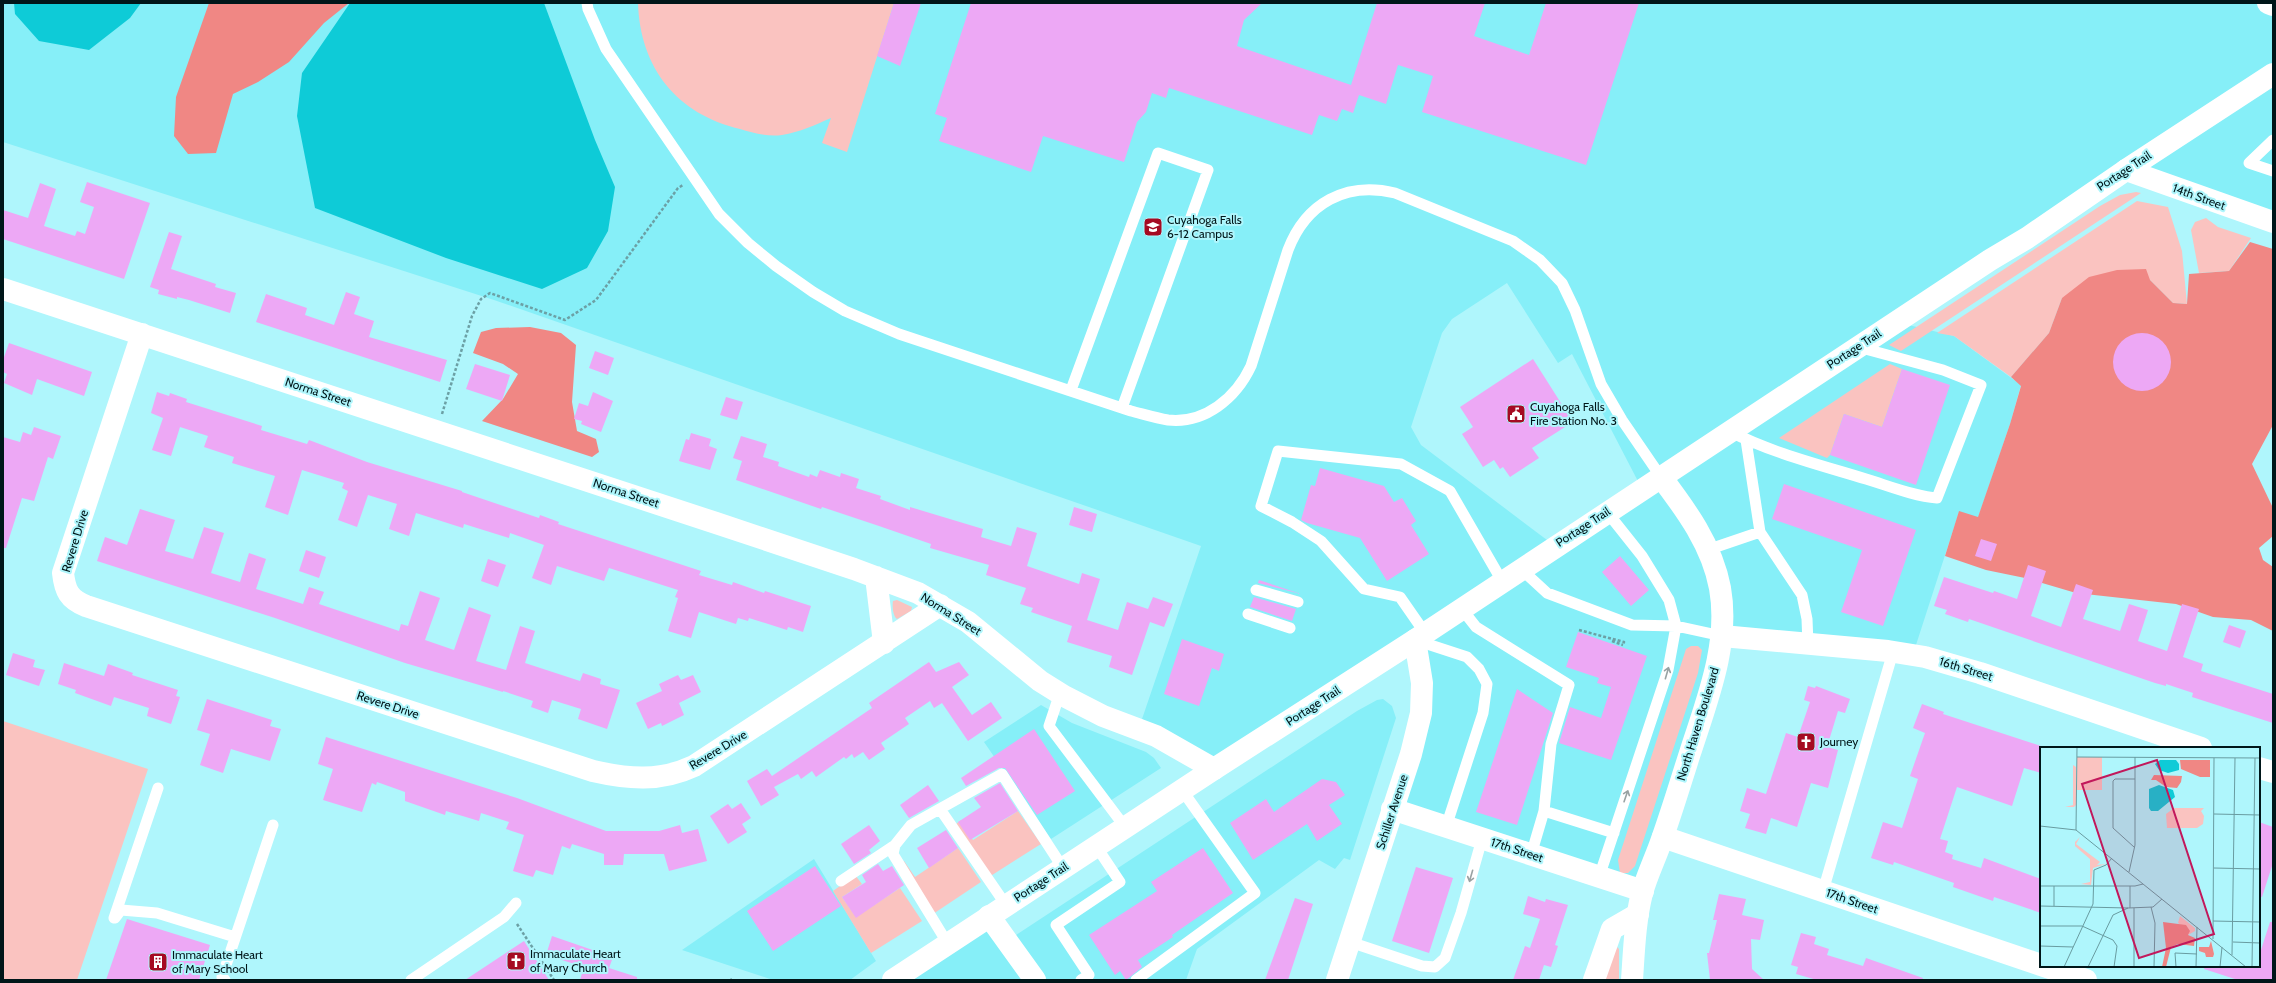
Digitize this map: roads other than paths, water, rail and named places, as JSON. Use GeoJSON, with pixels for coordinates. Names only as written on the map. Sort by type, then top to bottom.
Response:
{"type":"FeatureCollection","features":[{"type":"Feature","properties":{"kind":"street"},"geometry":{"type":"LineString","coordinates":[[2268,3],[2273,5]]}},
{"type":"Feature","properties":{"kind":"street","name":"Portage Trail"},"geometry":{"type":"LineString","coordinates":[[893,980],[1661,477],[1737,435],[1857,347],[2027,238],[2126,170],[2273,74]]}},
{"type":"Feature","properties":{"kind":"street","name":"14th Street"},"geometry":{"type":"LineString","coordinates":[[2126,170],[2273,222]]}},
{"type":"Feature","properties":{"kind":"street","name":"Norma Street"},"geometry":{"type":"LineString","coordinates":[[3,289],[437,431],[876,577],[918,593],[968,622],[1040,680],[1060,693],[1103,716],[1156,736],[1214,769]]}},
{"type":"Feature","properties":{"kind":"street","name":"Revere Drive"},"geometry":{"type":"LineString","coordinates":[[142,334],[63,573],[65,590],[74,601],[86,606],[593,771],[635,778],[666,776],[694,766],[940,605]]}},
{"type":"Feature","properties":{"kind":"street","name":"North Haven Boulevard"},"geometry":{"type":"LineString","coordinates":[[1632,980],[1638,914],[1643,891],[1663,837],[1706,704],[1716,668],[1722,636],[1720,588],[1707,550],[1687,512],[1661,477]]}},
{"type":"Feature","properties":{"kind":"street"},"geometry":{"type":"LineString","coordinates":[[876,577],[884,643]]}},
{"type":"Feature","properties":{"kind":"street","name":"Schiller Avenue"},"geometry":{"type":"LineString","coordinates":[[1337,980],[1411,754],[1421,713],[1422,683],[1420,636]]}},
{"type":"Feature","properties":{"kind":"street","name":"16th Street"},"geometry":{"type":"LineString","coordinates":[[1722,636],[1893,652],[1925,657],[1980,673],[2198,747]]}},
{"type":"Feature","properties":{"kind":"street"},"geometry":{"type":"LineString","coordinates":[[2260,768],[2273,772]]}},
{"type":"Feature","properties":{"kind":"street","name":"17th Street"},"geometry":{"type":"LineString","coordinates":[[1392,809],[1643,891]]}},
{"type":"Feature","properties":{"kind":"street","name":"17th Street"},"geometry":{"type":"LineString","coordinates":[[1663,837],[2040,965]]}},
{"type":"Feature","properties":{"kind":"street"},"geometry":{"type":"LineString","coordinates":[[997,911],[1035,980]]}},
{"type":"Feature","properties":{"kind":"street"},"geometry":{"type":"LineString","coordinates":[[1594,980],[1612,929],[1638,914]]}},
{"type":"Feature","properties":{"kind":"street"},"geometry":{"type":"LineString","coordinates":[[2047,967],[2086,980]]}},
{"type":"Feature","properties":{"kind":"lane"},"geometry":{"type":"LineString","coordinates":[[587,3],[606,49],[719,214],[748,243],[813,292],[839,307],[899,334],[1122,408],[1168,420],[1192,419],[1215,409],[1232,396],[1244,382],[1251,366],[1288,250],[1298,228],[1305,218],[1319,206],[1360,189],[1377,188],[1395,193],[1513,242],[1540,260],[1562,284],[1576,310],[1601,384],[1622,420],[1661,477]]}},
{"type":"Feature","properties":{"kind":"lane"},"geometry":{"type":"LineString","coordinates":[[2273,140],[2249,163],[2273,171]]}},
{"type":"Feature","properties":{"kind":"lane"},"geometry":{"type":"LineString","coordinates":[[1071,390],[1158,153],[1208,170],[1122,408]]}},
{"type":"Feature","properties":{"kind":"lane"},"geometry":{"type":"LineString","coordinates":[[1737,435],[1795,458],[1909,492],[1937,498],[1981,385],[1943,370],[1857,347]]}},
{"type":"Feature","properties":{"kind":"lane"},"geometry":{"type":"LineString","coordinates":[[1737,435],[1760,532],[1802,595],[1807,619],[1808,645]]}},
{"type":"Feature","properties":{"kind":"lane"},"geometry":{"type":"LineString","coordinates":[[1446,827],[1483,713],[1487,684],[1479,669],[1466,657],[1420,636],[1400,597],[1364,589],[1321,542],[1292,522],[1261,506],[1278,451],[1401,464],[1450,491],[1502,581]]}},
{"type":"Feature","properties":{"kind":"lane"},"geometry":{"type":"LineString","coordinates":[[1598,877],[1668,670],[1676,626],[1669,600],[1642,556],[1607,512]]}},
{"type":"Feature","properties":{"kind":"lane"},"geometry":{"type":"LineString","coordinates":[[1707,550],[1760,532]]}},
{"type":"Feature","properties":{"kind":"lane"},"geometry":{"type":"LineString","coordinates":[[1521,569],[1547,593],[1632,625],[1676,626],[1722,636]]}},
{"type":"Feature","properties":{"kind":"lane"},"geometry":{"type":"LineString","coordinates":[[1256,590],[1298,602]]}},
{"type":"Feature","properties":{"kind":"lane"},"geometry":{"type":"LineString","coordinates":[[1461,608],[1476,627],[1569,685],[1550,750],[1544,811],[1531,855]]}},
{"type":"Feature","properties":{"kind":"lane"},"geometry":{"type":"LineString","coordinates":[[1248,614],[1290,628]]}},
{"type":"Feature","properties":{"kind":"lane"},"geometry":{"type":"LineString","coordinates":[[1823,891],[1893,652]]}},
{"type":"Feature","properties":{"kind":"lane"},"geometry":{"type":"LineString","coordinates":[[1060,693],[1049,726],[1125,827]]}},
{"type":"Feature","properties":{"kind":"lane"},"geometry":{"type":"LineString","coordinates":[[841,881],[895,845],[911,825],[1002,774],[1063,868]]}},
{"type":"Feature","properties":{"kind":"lane"},"geometry":{"type":"LineString","coordinates":[[158,788],[114,918],[121,910],[157,913],[235,937]]}},
{"type":"Feature","properties":{"kind":"lane"},"geometry":{"type":"LineString","coordinates":[[1136,980],[1255,893],[1182,790]]}},
{"type":"Feature","properties":{"kind":"lane"},"geometry":{"type":"LineString","coordinates":[[940,809],[997,911]]}},
{"type":"Feature","properties":{"kind":"lane"},"geometry":{"type":"LineString","coordinates":[[1544,811],[1614,833]]}},
{"type":"Feature","properties":{"kind":"lane"},"geometry":{"type":"LineString","coordinates":[[225,980],[222,977],[273,825]]}},
{"type":"Feature","properties":{"kind":"lane"},"geometry":{"type":"LineString","coordinates":[[1350,942],[1422,966],[1435,967],[1445,958],[1461,913],[1482,839]]}},
{"type":"Feature","properties":{"kind":"lane"},"geometry":{"type":"LineString","coordinates":[[895,845],[893,854],[948,944]]}},
{"type":"Feature","properties":{"kind":"lane"},"geometry":{"type":"LineString","coordinates":[[1081,980],[1089,975],[1056,925],[1120,882],[1096,846]]}},
{"type":"Feature","properties":{"kind":"lane"},"geometry":{"type":"LineString","coordinates":[[411,980],[504,917],[516,903]]}},
{"type":"Feature","properties":{"kind":"place","name":"Cuyahoga Falls 6-12 Campus"},"geometry":{"type":"Point","coordinates":[1153,227]}},
{"type":"Feature","properties":{"kind":"place","name":"Cuyahoga Falls Fire Station No. 3"},"geometry":{"type":"Point","coordinates":[1516,414]}},
{"type":"Feature","properties":{"kind":"place","name":"Journey"},"geometry":{"type":"Point","coordinates":[1806,742]}},
{"type":"Feature","properties":{"kind":"place","name":"Immaculate Heart of Mary Church"},"geometry":{"type":"Point","coordinates":[516,961]}},
{"type":"Feature","properties":{"kind":"place","name":"Immaculate Heart of Mary School"},"geometry":{"type":"Point","coordinates":[158,962]}}]}
